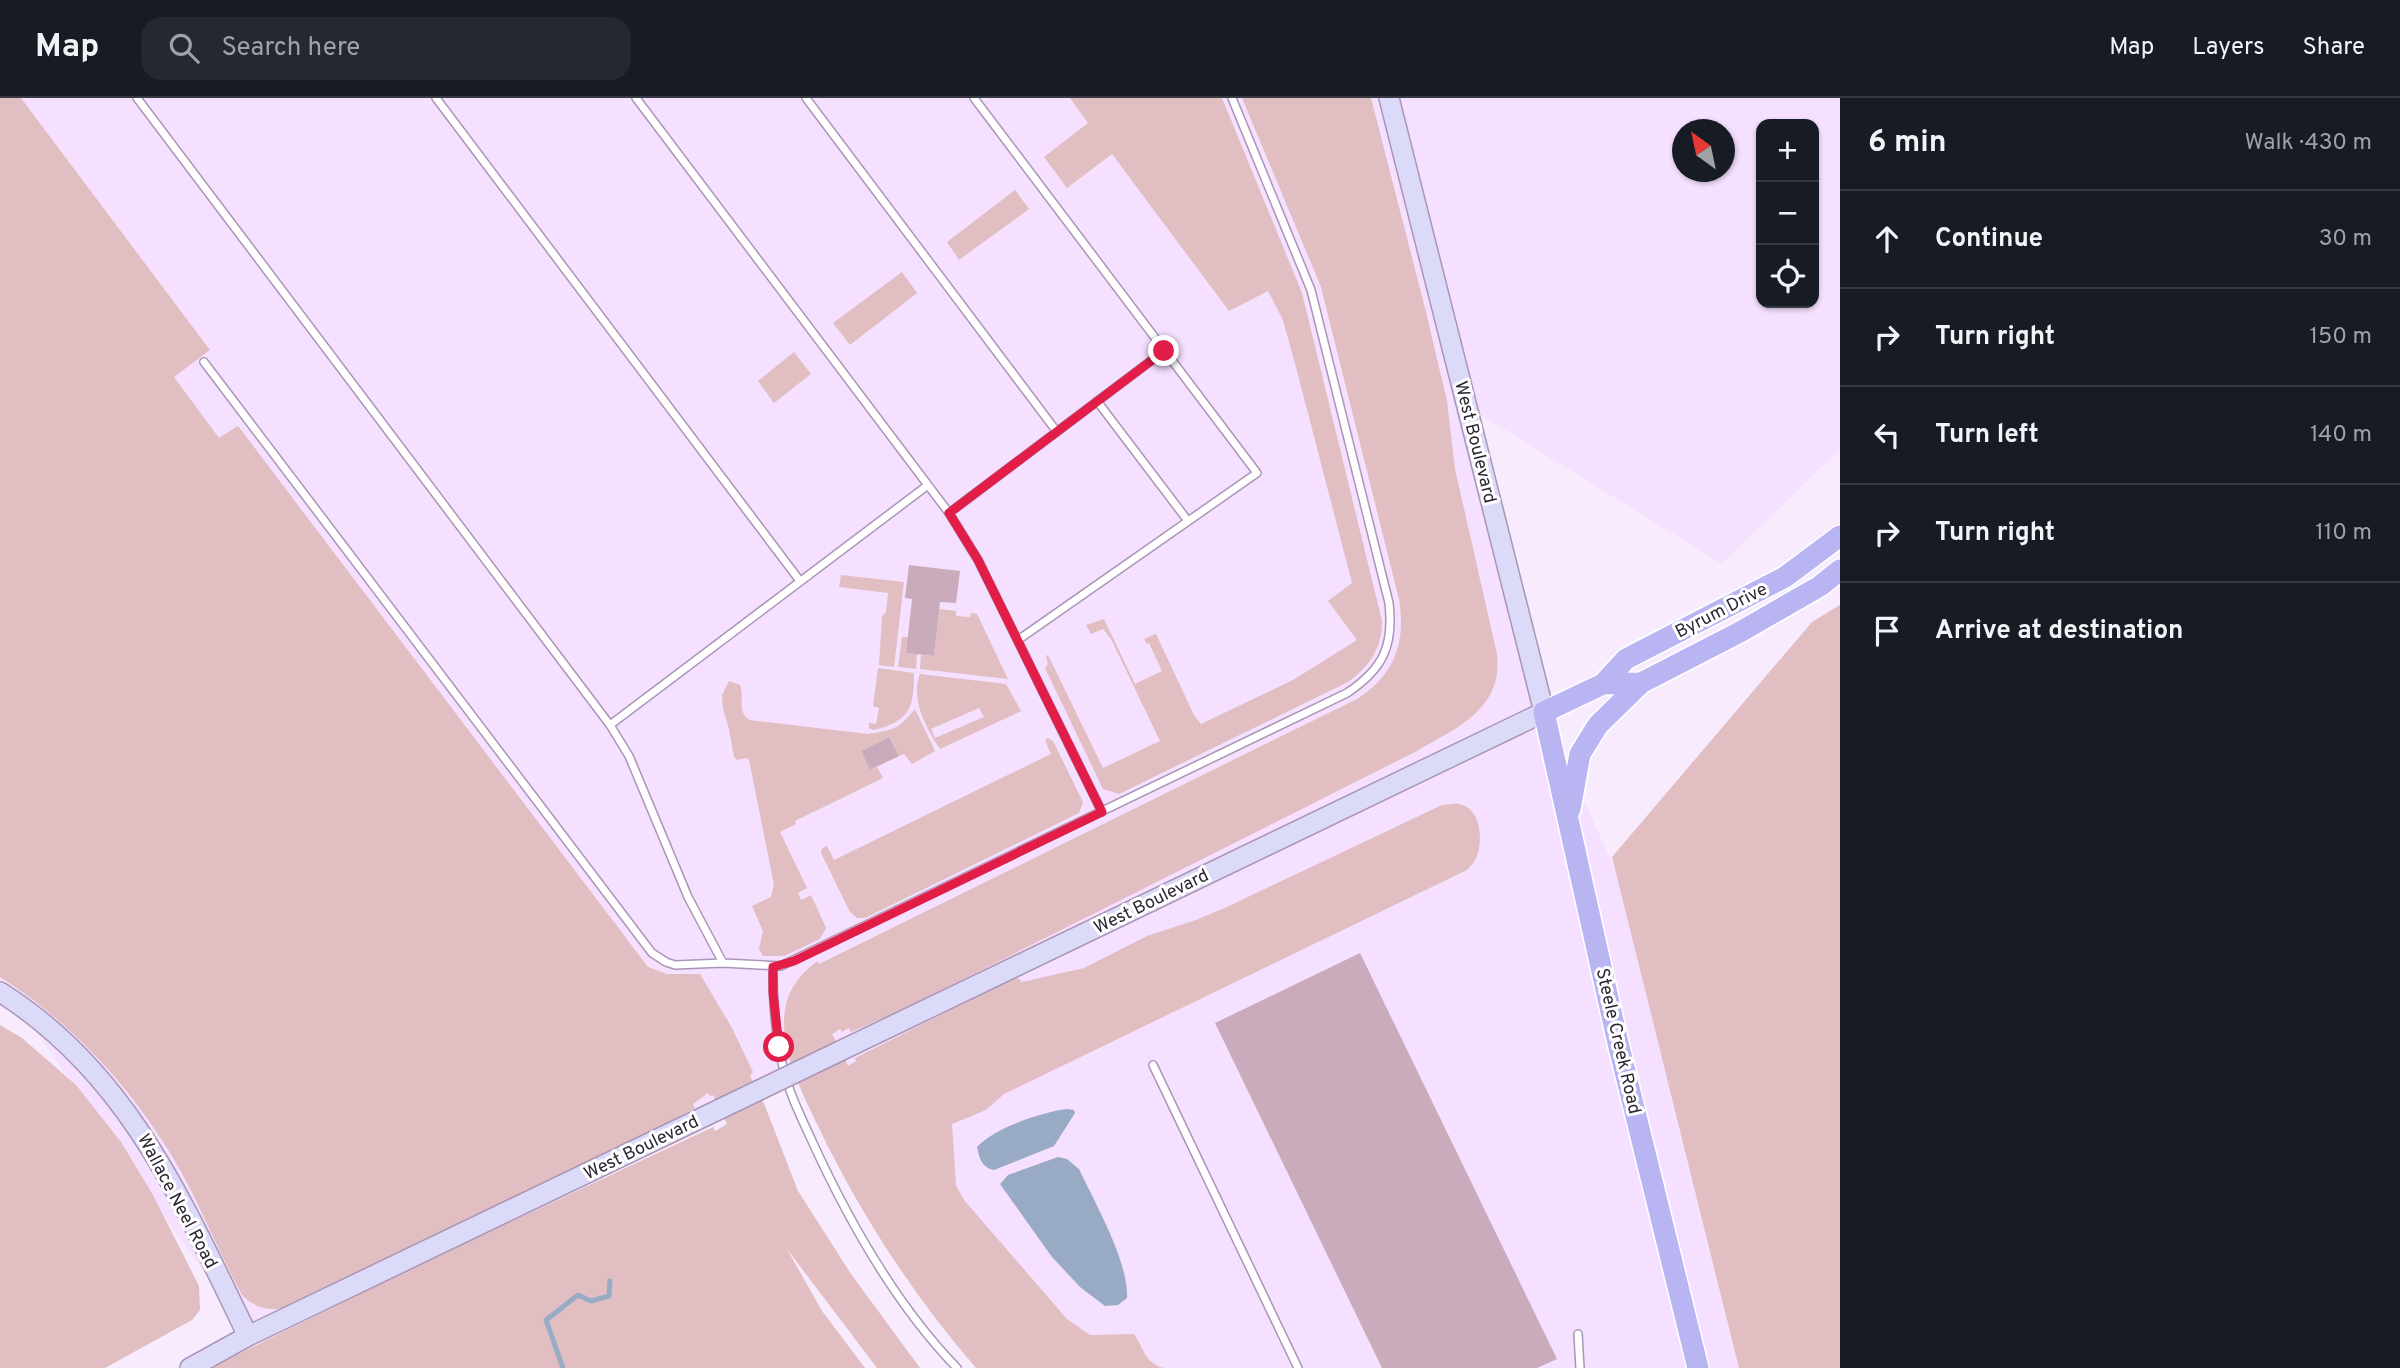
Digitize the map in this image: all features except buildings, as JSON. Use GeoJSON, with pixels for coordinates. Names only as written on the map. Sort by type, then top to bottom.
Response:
{"type":"FeatureCollection","features":[{"type":"Feature","properties":{"kind":"main road","name":"Byrum Drive"},"geometry":{"type":"LineString","coordinates":[[1544,712],[1603,684],[1626,659],[1785,577],[1840,536]]}},
{"type":"Feature","properties":{"kind":"main road","name":"Byrum Drive"},"geometry":{"type":"LineString","coordinates":[[1603,684],[1641,683],[1740,632],[1820,586],[1840,570]]}},
{"type":"Feature","properties":{"kind":"main road"},"geometry":{"type":"LineString","coordinates":[[1568,818],[1580,754],[1604,718],[1641,683]]}},
{"type":"Feature","properties":{"kind":"main road","name":"Steele Creek Road"},"geometry":{"type":"LineString","coordinates":[[1544,712],[1618,1043],[1698,1368]]}},
{"type":"Feature","properties":{"kind":"street","name":"West Boulevard"},"geometry":{"type":"LineString","coordinates":[[190,1368],[247,1336],[1544,712],[1389,98]]}},
{"type":"Feature","properties":{"kind":"street","name":"Wallace Neel Road"},"geometry":{"type":"LineString","coordinates":[[0,992],[55,1033],[130,1115],[169,1177],[247,1336]]}},
{"type":"Feature","properties":{"kind":"lane"},"geometry":{"type":"LineString","coordinates":[[137,98],[610,725],[629,756],[688,897],[723,963]]}},
{"type":"Feature","properties":{"kind":"lane"},"geometry":{"type":"LineString","coordinates":[[436,98],[800,581]]}},
{"type":"Feature","properties":{"kind":"lane"},"geometry":{"type":"LineString","coordinates":[[636,98],[949,513],[978,560],[1102,812]]}},
{"type":"Feature","properties":{"kind":"lane"},"geometry":{"type":"LineString","coordinates":[[806,98],[1057,432]]}},
{"type":"Feature","properties":{"kind":"lane"},"geometry":{"type":"LineString","coordinates":[[974,98],[1257,473],[1018,640]]}},
{"type":"Feature","properties":{"kind":"lane"},"geometry":{"type":"LineString","coordinates":[[204,362],[646,946],[658,958],[675,965],[723,963],[773,967],[794,961],[1347,693],[1365,681],[1379,664],[1388,646],[1392,626],[1389,603],[1311,290],[1232,98]]}},
{"type":"Feature","properties":{"kind":"lane"},"geometry":{"type":"LineString","coordinates":[[949,513],[1164,351]]}},
{"type":"Feature","properties":{"kind":"lane"},"geometry":{"type":"LineString","coordinates":[[1097,401],[1188,521]]}},
{"type":"Feature","properties":{"kind":"lane"},"geometry":{"type":"LineString","coordinates":[[610,725],[928,485]]}},
{"type":"Feature","properties":{"kind":"lane"},"geometry":{"type":"LineString","coordinates":[[773,967],[773,993],[783,1067],[792,1095],[827,1174],[863,1242],[901,1299],[957,1368]]}},
{"type":"Feature","properties":{"kind":"lane"},"geometry":{"type":"LineString","coordinates":[[1153,1065],[1298,1368]]}},
{"type":"Feature","properties":{"kind":"lane"},"geometry":{"type":"LineString","coordinates":[[1578,1334],[1580,1368]]}},
{"type":"Feature","properties":{"kind":"shaded area"},"geometry":{"type":"Polygon","coordinates":[[[0,98],[1840,98],[1840,449],[1722,564],[1468,407],[1544,712],[1840,1368],[1100,1368],[836,1058],[248,1336],[16,1002],[0,993],[0,98]]]}},
{"type":"Feature","properties":{"kind":"shaded area"},"geometry":{"type":"Polygon","coordinates":[[[0,98],[21,98],[210,350],[174,377],[219,438],[238,426],[648,967],[667,974],[700,974],[732,1028],[753,1072],[750,1076],[765,1106],[798,1191],[851,1274],[920,1368],[877,1368],[787,1249],[822,1311],[865,1368],[210,1368],[421,1264],[713,1127],[715,1131],[727,1124],[713,1095],[708,1093],[693,1104],[695,1108],[656,1129],[286,1308],[268,1309],[257,1306],[242,1295],[175,1161],[119,1082],[98,1058],[52,1015],[0,977],[0,98]]]}},
{"type":"Feature","properties":{"kind":"shaded area"},"geometry":{"type":"Polygon","coordinates":[[[1070,98],[1222,98],[1302,293],[1382,621],[1380,640],[1373,656],[1363,670],[1348,682],[1119,794],[1103,789],[1045,668],[1048,664],[1046,656],[1048,655],[1103,768],[1160,741],[1111,639],[1103,629],[1091,634],[1086,625],[1104,619],[1135,684],[1162,671],[1149,643],[1144,639],[1156,634],[1194,715],[1201,724],[1293,680],[1357,640],[1328,601],[1352,583],[1283,320],[1268,291],[1229,311],[1112,154],[1067,188],[1044,157],[1088,123],[1070,98]]]}},
{"type":"Feature","properties":{"kind":"shaded area"},"geometry":{"type":"Polygon","coordinates":[[[1242,98],[1371,98],[1447,401],[1455,469],[1497,654],[1497,673],[1492,690],[1474,715],[1415,752],[904,1009],[851,1032],[849,1028],[832,1034],[848,1066],[856,1061],[855,1058],[1012,979],[1018,978],[1022,982],[1084,968],[1147,936],[1229,906],[1442,805],[1459,804],[1472,811],[1480,833],[1479,849],[1467,870],[1004,1094],[986,1110],[952,1124],[956,1186],[964,1200],[1067,1319],[1090,1335],[1134,1334],[1148,1359],[1164,1368],[976,1368],[930,1311],[888,1251],[833,1157],[817,1124],[795,1076],[787,1050],[784,1024],[786,1004],[793,988],[817,961],[819,964],[1357,699],[1381,679],[1395,656],[1399,643],[1399,599],[1321,287],[1242,98]]]}},
{"type":"Feature","properties":{"kind":"shaded area"},"geometry":{"type":"Polygon","coordinates":[[[1015,190],[1029,209],[959,260],[947,242],[1015,190]]]}},
{"type":"Feature","properties":{"kind":"shaded area"},"geometry":{"type":"Polygon","coordinates":[[[902,272],[917,293],[850,345],[833,323],[902,272]]]}},
{"type":"Feature","properties":{"kind":"shaded area"},"geometry":{"type":"Polygon","coordinates":[[[794,352],[811,374],[774,403],[758,381],[794,352]]]}},
{"type":"Feature","properties":{"kind":"shaded area"},"geometry":{"type":"Polygon","coordinates":[[[841,575],[904,582],[894,667],[879,665],[882,616],[886,612],[888,593],[839,587],[841,575]]]}},
{"type":"Feature","properties":{"kind":"shaded area"},"geometry":{"type":"Polygon","coordinates":[[[1840,605],[1840,1368],[1739,1368],[1612,857],[1812,622],[1840,605]]]}},
{"type":"Feature","properties":{"kind":"shaded area"},"geometry":{"type":"Polygon","coordinates":[[[939,609],[956,611],[956,616],[970,617],[971,613],[977,614],[1008,679],[920,669],[921,655],[934,656],[939,609]]]}},
{"type":"Feature","properties":{"kind":"shaded area"},"geometry":{"type":"Polygon","coordinates":[[[902,637],[908,637],[906,653],[917,654],[916,669],[898,667],[902,637]]]}},
{"type":"Feature","properties":{"kind":"shaded area"},"geometry":{"type":"Polygon","coordinates":[[[878,668],[914,673],[914,685],[911,705],[902,718],[873,730],[869,728],[869,723],[876,724],[879,708],[873,706],[878,668]]]}},
{"type":"Feature","properties":{"kind":"shaded area"},"geometry":{"type":"Polygon","coordinates":[[[920,674],[1006,684],[1021,711],[940,749],[921,713],[917,683],[920,674]],[[979,708],[931,729],[935,738],[984,717],[979,708]]]}},
{"type":"Feature","properties":{"kind":"shaded area"},"geometry":{"type":"Polygon","coordinates":[[[729,681],[740,685],[743,713],[750,720],[868,734],[895,728],[915,709],[935,751],[912,764],[904,754],[899,756],[889,737],[861,751],[870,770],[877,767],[883,778],[795,821],[796,824],[780,832],[807,888],[798,893],[801,900],[811,895],[826,928],[820,939],[784,956],[763,956],[759,949],[763,931],[752,906],[771,897],[774,885],[749,760],[737,760],[734,757],[723,709],[722,695],[729,681]]]}},
{"type":"Feature","properties":{"kind":"shaded area"},"geometry":{"type":"Polygon","coordinates":[[[1048,738],[1053,741],[1083,802],[1079,813],[865,918],[857,918],[850,912],[821,853],[822,848],[827,846],[834,860],[1051,754],[1045,740],[1048,738]]]}},
{"type":"Feature","properties":{"kind":"shaded area"},"geometry":{"type":"Polygon","coordinates":[[[0,1025],[22,1038],[76,1085],[121,1142],[153,1195],[199,1286],[200,1310],[192,1320],[105,1368],[0,1368],[0,1025]]]}},
{"type":"Feature","properties":{"kind":"water"},"geometry":{"type":"Polygon","coordinates":[[[1067,1109],[1074,1110],[1075,1113],[1054,1146],[994,1170],[982,1162],[977,1147],[995,1133],[1032,1117],[1067,1109]]]}},
{"type":"Feature","properties":{"kind":"water"},"geometry":{"type":"Polygon","coordinates":[[[1058,1157],[1067,1159],[1079,1169],[1117,1250],[1123,1267],[1127,1298],[1118,1305],[1105,1306],[1080,1287],[1052,1257],[1000,1184],[1008,1175],[1058,1157]]]}},
{"type":"Feature","properties":{"kind":"waterway"},"geometry":{"type":"LineString","coordinates":[[563,1368],[546,1320],[578,1295],[591,1301],[609,1296],[610,1281]]}},
{"type":"Feature","properties":{"kind":"route"},"geometry":{"type":"LineString","coordinates":[[779,1047],[773,967],[794,961],[1102,812],[978,560],[949,513],[1164,351]]}}]}
